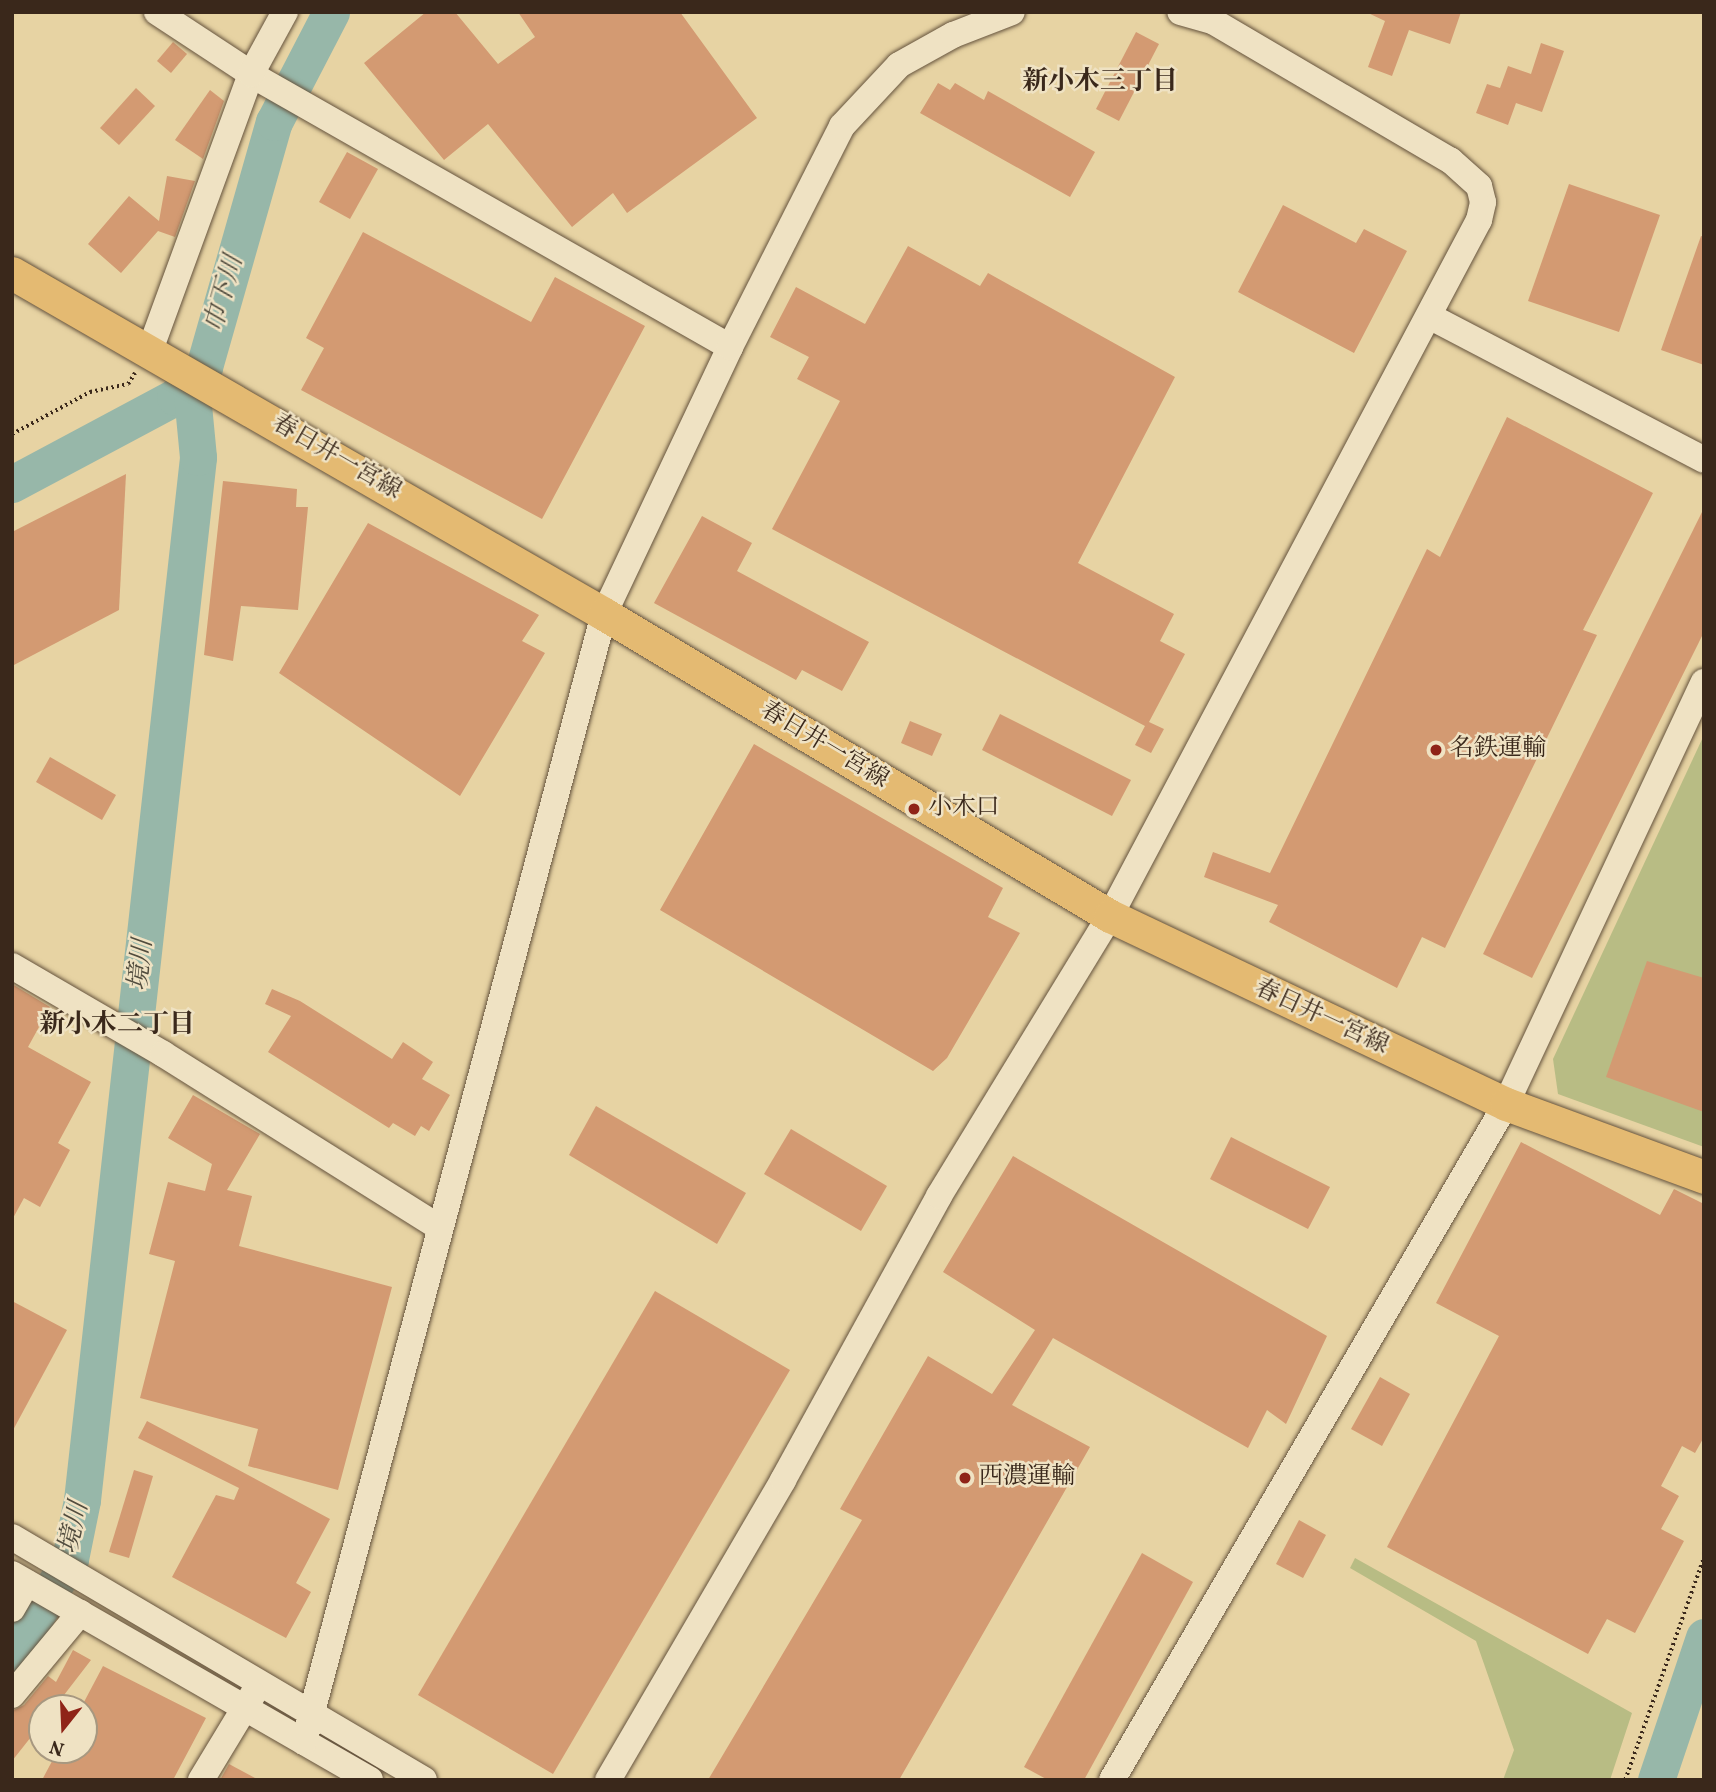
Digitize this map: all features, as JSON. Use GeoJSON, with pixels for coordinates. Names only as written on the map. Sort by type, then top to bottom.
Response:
{"type":"FeatureCollection","features":[{"type":"Feature","properties":{"kind":"main road","name":"春日井一宮線"},"geometry":{"type":"LineString","coordinates":[[12,273],[604,614],[1110,916],[1506,1104],[1704,1177]]}},
{"type":"Feature","properties":{"kind":"street"},"geometry":{"type":"LineString","coordinates":[[157,12],[255,76],[730,346]]}},
{"type":"Feature","properties":{"kind":"street"},"geometry":{"type":"LineString","coordinates":[[156,354],[255,76],[285,12]]}},
{"type":"Feature","properties":{"kind":"street"},"geometry":{"type":"LineString","coordinates":[[304,1742],[604,614],[730,346],[852,111],[899,65],[953,35],[1012,12]]}},
{"type":"Feature","properties":{"kind":"street"},"geometry":{"type":"LineString","coordinates":[[608,1780],[783,1480],[939,1196],[1110,916],[1479,219],[1483,202],[1479,186],[1451,161],[1214,17],[1180,12]]}},
{"type":"Feature","properties":{"kind":"street"},"geometry":{"type":"LineString","coordinates":[[1429,316],[1704,460]]}},
{"type":"Feature","properties":{"kind":"street"},"geometry":{"type":"LineString","coordinates":[[1112,1780],[1506,1104],[1704,682]]}},
{"type":"Feature","properties":{"kind":"street"},"geometry":{"type":"LineString","coordinates":[[12,966],[163,1054],[439,1227]]}},
{"type":"Feature","properties":{"kind":"street"},"geometry":{"type":"LineString","coordinates":[[12,1537],[424,1780]]}},
{"type":"Feature","properties":{"kind":"street"},"geometry":{"type":"LineString","coordinates":[[12,1609],[20,1579],[370,1780]]}},
{"type":"Feature","properties":{"kind":"street"},"geometry":{"type":"LineString","coordinates":[[12,1695],[80,1613]]}},
{"type":"Feature","properties":{"kind":"street"},"geometry":{"type":"LineString","coordinates":[[201,1780],[258,1684]]}},
{"type":"Feature","properties":{"kind":"path"},"geometry":{"type":"LineString","coordinates":[[12,434],[90,392],[128,384],[156,354]]}},
{"type":"Feature","properties":{"kind":"path"},"geometry":{"type":"LineString","coordinates":[[1625,1780],[1704,1557]]}},
{"type":"Feature","properties":{"kind":"green space"},"geometry":{"type":"Polygon","coordinates":[[[1704,735],[1704,1147],[1558,1094],[1553,1059],[1704,735]]]}},
{"type":"Feature","properties":{"kind":"green space"},"geometry":{"type":"Polygon","coordinates":[[[1355,1558],[1632,1713],[1610,1780],[1503,1780],[1514,1750],[1476,1641],[1350,1568],[1355,1558]]]}},
{"type":"Feature","properties":{"kind":"building"},"geometry":{"type":"Polygon","coordinates":[[[426,12],[455,12],[498,64],[535,37],[518,12],[680,12],[757,118],[627,213],[613,193],[572,227],[488,124],[444,160],[364,63],[426,12]]]}},
{"type":"Feature","properties":{"kind":"building"},"geometry":{"type":"Polygon","coordinates":[[[1366,12],[1461,12],[1450,44],[1409,30],[1392,76],[1368,67],[1385,21],[1366,12]]]}},
{"type":"Feature","properties":{"kind":"building"},"geometry":{"type":"Polygon","coordinates":[[[1136,32],[1159,44],[1119,121],[1096,109],[1136,32]]]}},
{"type":"Feature","properties":{"kind":"building"},"geometry":{"type":"Polygon","coordinates":[[[173,42],[187,54],[171,73],[157,61],[173,42]]]}},
{"type":"Feature","properties":{"kind":"building"},"geometry":{"type":"Polygon","coordinates":[[[1541,43],[1564,51],[1542,112],[1516,103],[1508,125],[1476,113],[1487,84],[1500,88],[1508,66],[1531,74],[1541,43]]]}},
{"type":"Feature","properties":{"kind":"building"},"geometry":{"type":"Polygon","coordinates":[[[938,83],[950,90],[955,83],[984,100],[988,91],[1095,152],[1070,197],[920,113],[938,83]]]}},
{"type":"Feature","properties":{"kind":"building"},"geometry":{"type":"Polygon","coordinates":[[[136,88],[155,106],[119,145],[100,128],[136,88]]]}},
{"type":"Feature","properties":{"kind":"building"},"geometry":{"type":"Polygon","coordinates":[[[210,90],[224,101],[203,159],[175,140],[210,90]]]}},
{"type":"Feature","properties":{"kind":"building"},"geometry":{"type":"Polygon","coordinates":[[[347,152],[378,169],[350,219],[319,202],[347,152]]]}},
{"type":"Feature","properties":{"kind":"building"},"geometry":{"type":"Polygon","coordinates":[[[167,176],[195,181],[175,237],[158,231],[121,273],[88,244],[129,196],[159,221],[167,176]]]}},
{"type":"Feature","properties":{"kind":"building"},"geometry":{"type":"Polygon","coordinates":[[[1569,184],[1660,215],[1619,332],[1528,301],[1569,184]]]}},
{"type":"Feature","properties":{"kind":"building"},"geometry":{"type":"Polygon","coordinates":[[[1283,205],[1356,243],[1364,229],[1407,251],[1354,353],[1238,292],[1283,205]]]}},
{"type":"Feature","properties":{"kind":"building"},"geometry":{"type":"Polygon","coordinates":[[[363,232],[531,322],[555,277],[645,326],[542,519],[301,390],[324,348],[306,338],[363,232]]]}},
{"type":"Feature","properties":{"kind":"building"},"geometry":{"type":"Polygon","coordinates":[[[1701,236],[1704,237],[1704,365],[1661,350],[1701,236]]]}},
{"type":"Feature","properties":{"kind":"building"},"geometry":{"type":"Polygon","coordinates":[[[908,246],[980,286],[988,273],[1175,377],[1078,563],[1174,614],[1160,641],[1185,654],[1149,722],[1164,729],[1151,753],[1135,745],[1145,726],[772,529],[840,401],[797,379],[809,357],[770,337],[796,287],[865,324],[908,246]]]}},
{"type":"Feature","properties":{"kind":"building","name":"名鉄運輸"},"geometry":{"type":"Polygon","coordinates":[[[1507,417],[1653,493],[1583,630],[1597,635],[1445,948],[1422,937],[1397,988],[1269,922],[1278,905],[1204,877],[1213,852],[1270,873],[1427,549],[1440,557],[1507,417]]]}},
{"type":"Feature","properties":{"kind":"building"},"geometry":{"type":"Polygon","coordinates":[[[126,474],[119,610],[12,666],[12,532],[126,474]]]}},
{"type":"Feature","properties":{"kind":"building"},"geometry":{"type":"Polygon","coordinates":[[[223,481],[297,489],[296,507],[308,507],[298,610],[241,606],[233,661],[204,655],[223,481]]]}},
{"type":"Feature","properties":{"kind":"building"},"geometry":{"type":"Polygon","coordinates":[[[1704,508],[1704,632],[1532,978],[1483,954],[1704,508]]]}},
{"type":"Feature","properties":{"kind":"building"},"geometry":{"type":"Polygon","coordinates":[[[702,516],[752,543],[737,571],[869,642],[842,691],[802,670],[796,680],[654,603],[702,516]]]}},
{"type":"Feature","properties":{"kind":"building"},"geometry":{"type":"Polygon","coordinates":[[[368,523],[539,615],[522,641],[545,653],[460,796],[279,673],[368,523]]]}},
{"type":"Feature","properties":{"kind":"building"},"geometry":{"type":"Polygon","coordinates":[[[1000,714],[1131,780],[1112,816],[982,750],[1000,714]]]}},
{"type":"Feature","properties":{"kind":"building"},"geometry":{"type":"Polygon","coordinates":[[[910,721],[942,734],[932,756],[901,743],[910,721]]]}},
{"type":"Feature","properties":{"kind":"building"},"geometry":{"type":"Polygon","coordinates":[[[754,744],[1003,888],[988,917],[1020,933],[947,1058],[933,1071],[660,910],[754,744]]]}},
{"type":"Feature","properties":{"kind":"building"},"geometry":{"type":"Polygon","coordinates":[[[50,757],[116,795],[102,820],[36,782],[50,757]]]}},
{"type":"Feature","properties":{"kind":"building"},"geometry":{"type":"Polygon","coordinates":[[[1647,961],[1704,978],[1704,1112],[1606,1077],[1647,961]]]}},
{"type":"Feature","properties":{"kind":"building"},"geometry":{"type":"Polygon","coordinates":[[[12,984],[50,1007],[28,1047],[91,1082],[58,1143],[70,1150],[40,1207],[24,1198],[12,1220],[12,984]]]}},
{"type":"Feature","properties":{"kind":"building"},"geometry":{"type":"Polygon","coordinates":[[[272,989],[300,1001],[392,1059],[403,1042],[433,1062],[422,1079],[450,1095],[429,1131],[421,1126],[415,1136],[393,1123],[389,1128],[268,1052],[291,1016],[265,1004],[272,989]]]}},
{"type":"Feature","properties":{"kind":"building"},"geometry":{"type":"Polygon","coordinates":[[[193,1095],[260,1134],[227,1190],[252,1196],[239,1246],[392,1287],[338,1490],[248,1466],[258,1429],[140,1398],[175,1261],[149,1254],[168,1182],[205,1191],[212,1164],[168,1138],[193,1095]]]}},
{"type":"Feature","properties":{"kind":"building"},"geometry":{"type":"Polygon","coordinates":[[[596,1106],[746,1193],[717,1244],[569,1155],[596,1106]]]}},
{"type":"Feature","properties":{"kind":"building"},"geometry":{"type":"Polygon","coordinates":[[[791,1129],[887,1186],[861,1231],[764,1174],[791,1129]]]}},
{"type":"Feature","properties":{"kind":"building"},"geometry":{"type":"Polygon","coordinates":[[[1231,1137],[1330,1187],[1308,1229],[1210,1179],[1231,1137]]]}},
{"type":"Feature","properties":{"kind":"building"},"geometry":{"type":"Polygon","coordinates":[[[1521,1142],[1660,1215],[1674,1189],[1704,1204],[1704,1437],[1695,1453],[1682,1446],[1661,1486],[1679,1496],[1661,1529],[1684,1541],[1635,1633],[1607,1619],[1588,1654],[1387,1547],[1499,1336],[1436,1303],[1521,1142]]]}},
{"type":"Feature","properties":{"kind":"building","name":"西濃運輸"},"geometry":{"type":"Polygon","coordinates":[[[1013,1156],[1327,1336],[1286,1424],[1267,1410],[1248,1448],[1053,1338],[1012,1405],[1090,1447],[899,1780],[708,1780],[862,1520],[840,1509],[928,1356],[992,1394],[1035,1330],[943,1272],[1013,1156]]]}},
{"type":"Feature","properties":{"kind":"building"},"geometry":{"type":"Polygon","coordinates":[[[655,1291],[790,1370],[553,1774],[418,1695],[655,1291]]]}},
{"type":"Feature","properties":{"kind":"building"},"geometry":{"type":"Polygon","coordinates":[[[12,1301],[67,1330],[12,1432],[12,1301]]]}},
{"type":"Feature","properties":{"kind":"building"},"geometry":{"type":"Polygon","coordinates":[[[1380,1377],[1410,1394],[1382,1446],[1351,1429],[1380,1377]]]}},
{"type":"Feature","properties":{"kind":"building"},"geometry":{"type":"Polygon","coordinates":[[[147,1421],[330,1519],[296,1583],[311,1592],[286,1638],[172,1577],[216,1495],[234,1500],[239,1488],[138,1438],[147,1421]]]}},
{"type":"Feature","properties":{"kind":"building"},"geometry":{"type":"Polygon","coordinates":[[[134,1470],[153,1476],[129,1558],[109,1552],[134,1470]]]}},
{"type":"Feature","properties":{"kind":"building"},"geometry":{"type":"Polygon","coordinates":[[[1299,1520],[1326,1535],[1303,1578],[1276,1564],[1299,1520]]]}},
{"type":"Feature","properties":{"kind":"building"},"geometry":{"type":"Polygon","coordinates":[[[1142,1553],[1193,1582],[1084,1780],[1048,1780],[1024,1767],[1142,1553]]]}},
{"type":"Feature","properties":{"kind":"building"},"geometry":{"type":"Polygon","coordinates":[[[73,1650],[91,1660],[65,1694],[33,1694],[48,1676],[56,1682],[73,1650]]]}},
{"type":"Feature","properties":{"kind":"building"},"geometry":{"type":"Polygon","coordinates":[[[103,1666],[206,1718],[173,1780],[42,1780],[51,1764],[98,1764],[98,1694],[88,1694],[103,1666]]]}},
{"type":"Feature","properties":{"kind":"building"},"geometry":{"type":"Polygon","coordinates":[[[28,1700],[28,1741],[12,1761],[12,1711],[28,1700]]]}},
{"type":"Feature","properties":{"kind":"building"},"geometry":{"type":"Polygon","coordinates":[[[229,1764],[259,1780],[220,1780],[229,1764]]]}},
{"type":"Feature","properties":{"kind":"waterway"},"geometry":{"type":"LineString","coordinates":[[321,12],[328,16]]}},
{"type":"Feature","properties":{"kind":"waterway","name":"巾下川"},"geometry":{"type":"LineString","coordinates":[[12,484],[175,397],[204,367],[274,122],[331,12]]}},
{"type":"Feature","properties":{"kind":"waterway","name":"境川"},"geometry":{"type":"LineString","coordinates":[[12,1656],[70,1559],[82,1500],[198,457],[191,384]]}},
{"type":"Feature","properties":{"kind":"waterway"},"geometry":{"type":"LineString","coordinates":[[1656,1780],[1704,1637]]}},
{"type":"Feature","properties":{"kind":"place","name":"名鉄運輸"},"geometry":{"type":"Point","coordinates":[1436,750]}},
{"type":"Feature","properties":{"kind":"place","name":"小木口"},"geometry":{"type":"Point","coordinates":[914,809]}},
{"type":"Feature","properties":{"kind":"place","name":"西濃運輸"},"geometry":{"type":"Point","coordinates":[965,1478]}},
{"type":"Feature","properties":{"kind":"district","name":"新小木三丁目"},"geometry":{"type":"Point","coordinates":[1100,83]}},
{"type":"Feature","properties":{"kind":"district","name":"新小木二丁目"},"geometry":{"type":"Point","coordinates":[117,1026]}}]}
